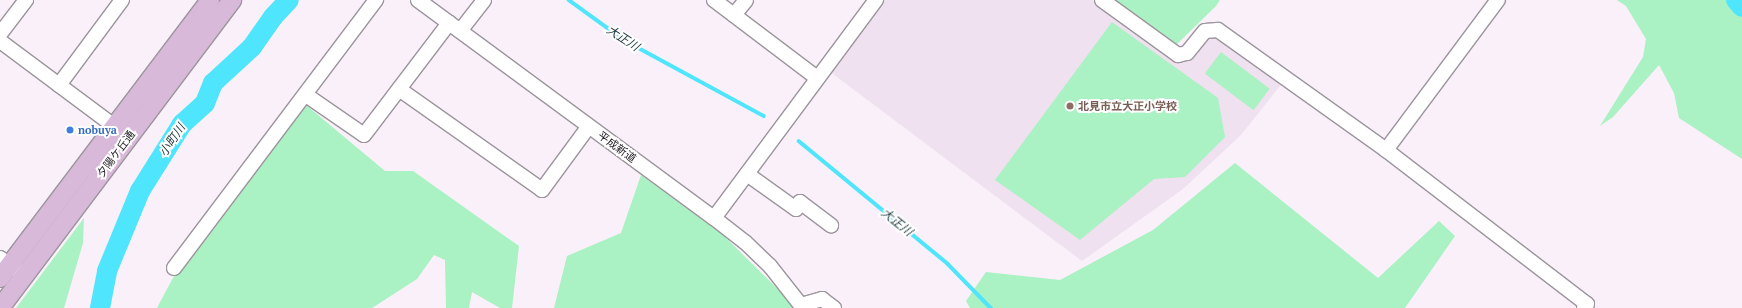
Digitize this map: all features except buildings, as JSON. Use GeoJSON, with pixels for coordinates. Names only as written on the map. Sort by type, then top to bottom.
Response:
{"type":"FeatureCollection","features":[{"type":"Feature","properties":{"kind":"main road","name":"夕陽ケ丘通"},"geometry":{"type":"LineString","coordinates":[[0,308],[24,276],[210,0]]}},
{"type":"Feature","properties":{"kind":"main road","name":"夕陽ケ丘通"},"geometry":{"type":"LineString","coordinates":[[3,267],[122,131],[232,0]]}},
{"type":"Feature","properties":{"kind":"street"},"geometry":{"type":"LineString","coordinates":[[0,34],[26,0]]}},
{"type":"Feature","properties":{"kind":"street"},"geometry":{"type":"LineString","coordinates":[[59,84],[122,0]]}},
{"type":"Feature","properties":{"kind":"street"},"geometry":{"type":"LineString","coordinates":[[174,268],[306,95],[376,0]]}},
{"type":"Feature","properties":{"kind":"street","name":"平成新道"},"geometry":{"type":"LineString","coordinates":[[418,0],[745,242],[770,266],[802,306]]}},
{"type":"Feature","properties":{"kind":"street"},"geometry":{"type":"LineString","coordinates":[[306,95],[364,135],[399,89],[454,27],[484,0]]}},
{"type":"Feature","properties":{"kind":"street"},"geometry":{"type":"LineString","coordinates":[[714,0],[817,78]]}},
{"type":"Feature","properties":{"kind":"street"},"geometry":{"type":"LineString","coordinates":[[734,16],[746,0]]}},
{"type":"Feature","properties":{"kind":"street"},"geometry":{"type":"LineString","coordinates":[[714,218],[876,0]]}},
{"type":"Feature","properties":{"kind":"street"},"geometry":{"type":"LineString","coordinates":[[1102,0],[1178,55],[1187,53],[1206,31],[1218,30],[1386,150],[1587,304],[1584,308]]}},
{"type":"Feature","properties":{"kind":"street"},"geometry":{"type":"LineString","coordinates":[[1386,150],[1498,0]]}},
{"type":"Feature","properties":{"kind":"street"},"geometry":{"type":"LineString","coordinates":[[0,41],[122,131]]}},
{"type":"Feature","properties":{"kind":"street"},"geometry":{"type":"LineString","coordinates":[[399,89],[542,190],[589,126]]}},
{"type":"Feature","properties":{"kind":"street"},"geometry":{"type":"LineString","coordinates":[[747,174],[796,209],[800,202],[831,225]]}},
{"type":"Feature","properties":{"kind":"street"},"geometry":{"type":"LineString","coordinates":[[3,267],[24,276]]}},
{"type":"Feature","properties":{"kind":"street"},"geometry":{"type":"LineString","coordinates":[[802,306],[822,299],[834,308]]}},
{"type":"Feature","properties":{"kind":"shaded area","name":"北見市立大正小学校"},"geometry":{"type":"Polygon","coordinates":[[[876,0],[1102,0],[1178,55],[1205,31],[1287,77],[1241,135],[1183,189],[1082,261],[825,68],[876,0]]]}},
{"type":"Feature","properties":{"kind":"green space"},"geometry":{"type":"Polygon","coordinates":[[[1115,0],[1220,0],[1216,6],[1176,45],[1115,0]]]}},
{"type":"Feature","properties":{"kind":"green space"},"geometry":{"type":"Polygon","coordinates":[[[1617,0],[1742,0],[1742,159],[1679,118],[1674,93],[1659,65],[1613,117],[1600,126],[1643,57],[1646,39],[1626,6],[1617,0]]]}},
{"type":"Feature","properties":{"kind":"green space"},"geometry":{"type":"Polygon","coordinates":[[[1112,22],[1218,98],[1225,137],[1185,177],[1154,179],[1080,240],[995,180],[1112,22]]]}},
{"type":"Feature","properties":{"kind":"green space"},"geometry":{"type":"Polygon","coordinates":[[[1221,52],[1270,89],[1253,110],[1205,74],[1221,52]]]}},
{"type":"Feature","properties":{"kind":"green space"},"geometry":{"type":"Polygon","coordinates":[[[306,105],[385,171],[413,171],[519,246],[512,308],[500,308],[472,292],[469,308],[446,308],[445,260],[434,255],[417,279],[372,308],[157,308],[174,276],[306,105]]]}},
{"type":"Feature","properties":{"kind":"green space"},"geometry":{"type":"Polygon","coordinates":[[[1235,163],[1378,278],[1439,221],[1455,236],[1405,308],[970,308],[966,301],[986,272],[1060,280],[1153,230],[1235,163]]]}},
{"type":"Feature","properties":{"kind":"green space"},"geometry":{"type":"Polygon","coordinates":[[[641,175],[723,235],[797,308],[554,308],[567,256],[621,233],[641,175]]]}},
{"type":"Feature","properties":{"kind":"green space"},"geometry":{"type":"Polygon","coordinates":[[[84,218],[83,243],[64,308],[16,308],[84,218]]]}},
{"type":"Feature","properties":{"kind":"waterway","name":"小町川"},"geometry":{"type":"LineString","coordinates":[[100,308],[107,271],[140,191],[182,124],[205,103],[213,83],[252,47],[273,17],[289,0]]}},
{"type":"Feature","properties":{"kind":"waterway","name":"大正川"},"geometry":{"type":"LineString","coordinates":[[569,0],[624,40],[764,116]]}},
{"type":"Feature","properties":{"kind":"waterway","name":"小町川"},"geometry":{"type":"LineString","coordinates":[[1736,0],[1742,7]]}},
{"type":"Feature","properties":{"kind":"waterway","name":"大正川"},"geometry":{"type":"LineString","coordinates":[[799,141],[948,264],[991,308]]}},
{"type":"Feature","properties":{"kind":"place","name":"北見市立大正小学校"},"geometry":{"type":"Point","coordinates":[1070,106]}},
{"type":"Feature","properties":{"kind":"place","name":"nobuya"},"geometry":{"type":"Point","coordinates":[70,130]}}]}
